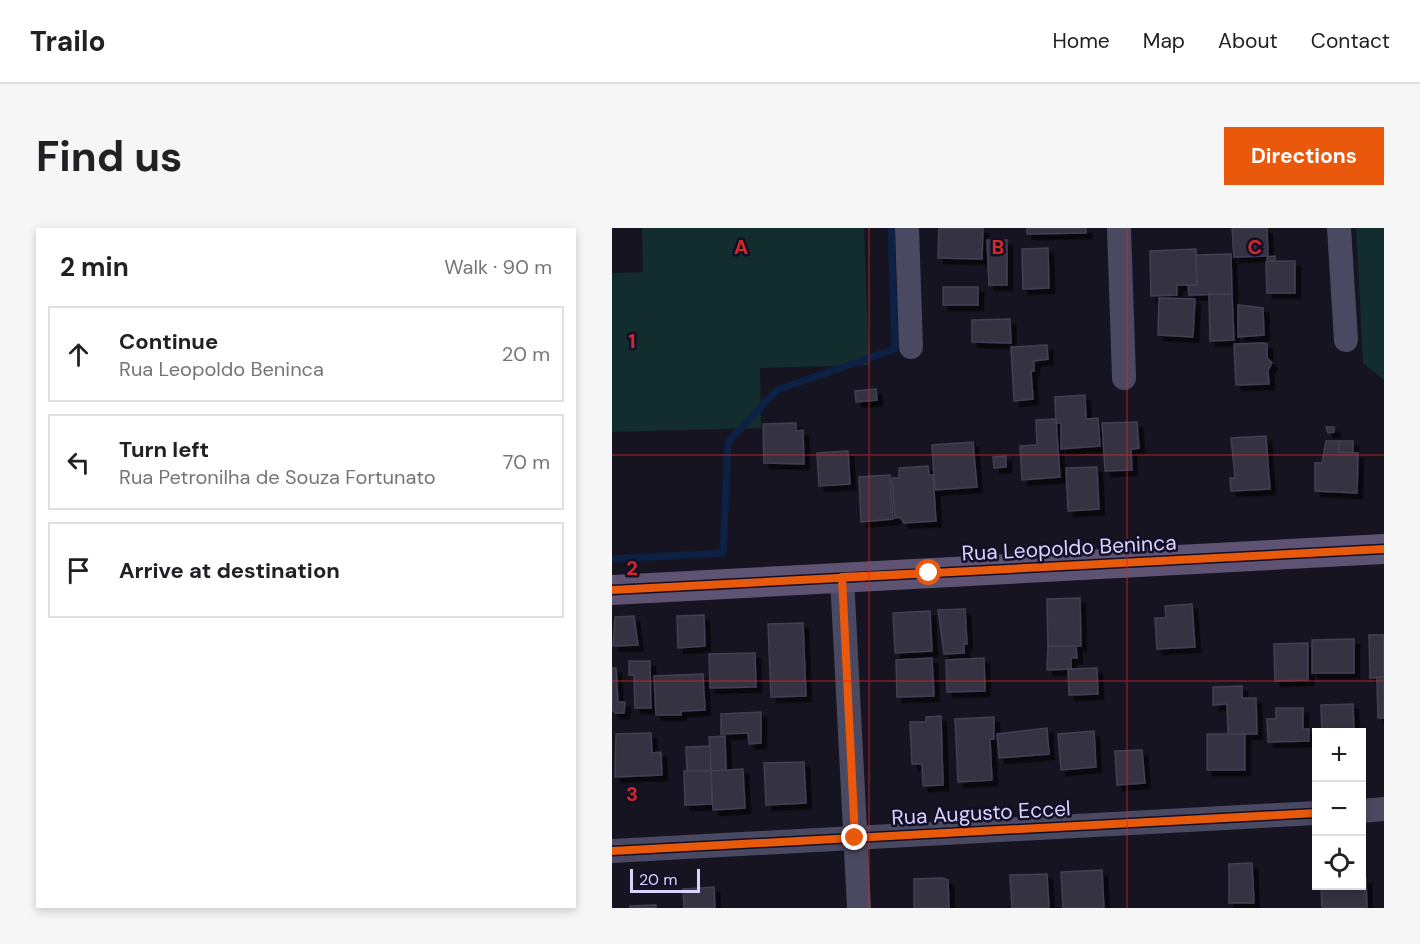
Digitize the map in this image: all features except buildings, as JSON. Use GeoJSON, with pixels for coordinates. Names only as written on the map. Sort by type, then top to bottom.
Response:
{"type":"FeatureCollection","features":[{"type":"Feature","properties":{"kind":"main road","name":"Rua Leopoldo Beninca"},"geometry":{"type":"LineString","coordinates":[[612,590],[1384,549]]}},
{"type":"Feature","properties":{"kind":"street"},"geometry":{"type":"LineString","coordinates":[[907,228],[911,347]]}},
{"type":"Feature","properties":{"kind":"street"},"geometry":{"type":"LineString","coordinates":[[1119,228],[1124,378]]}},
{"type":"Feature","properties":{"kind":"street"},"geometry":{"type":"LineString","coordinates":[[1339,228],[1346,340]]}},
{"type":"Feature","properties":{"kind":"street"},"geometry":{"type":"LineString","coordinates":[[842,577],[859,908]]}},
{"type":"Feature","properties":{"kind":"street"},"geometry":{"type":"LineString","coordinates":[[1366,811],[1384,810]]}},
{"type":"Feature","properties":{"kind":"street","name":"Rua Augusto Eccel"},"geometry":{"type":"LineString","coordinates":[[612,851],[1312,813]]}},
{"type":"Feature","properties":{"kind":"green space"},"geometry":{"type":"Polygon","coordinates":[[[642,228],[864,228],[869,365],[760,368],[761,428],[612,432],[612,273],[643,272],[642,228]]]}},
{"type":"Feature","properties":{"kind":"green space"},"geometry":{"type":"Polygon","coordinates":[[[1356,228],[1384,228],[1384,380],[1363,363],[1356,228]]]}},
{"type":"Feature","properties":{"kind":"waterway"},"geometry":{"type":"LineString","coordinates":[[612,559],[723,553],[728,442],[777,390],[895,349],[891,228]]}},
{"type":"Feature","properties":{"kind":"cycle path"},"geometry":{"type":"LineString","coordinates":[[612,590],[1384,549]]}},
{"type":"Feature","properties":{"kind":"cycle path"},"geometry":{"type":"LineString","coordinates":[[612,851],[1312,813]]}},
{"type":"Feature","properties":{"kind":"route"},"geometry":{"type":"LineString","coordinates":[[855,838],[842,577],[929,573]]}}]}
